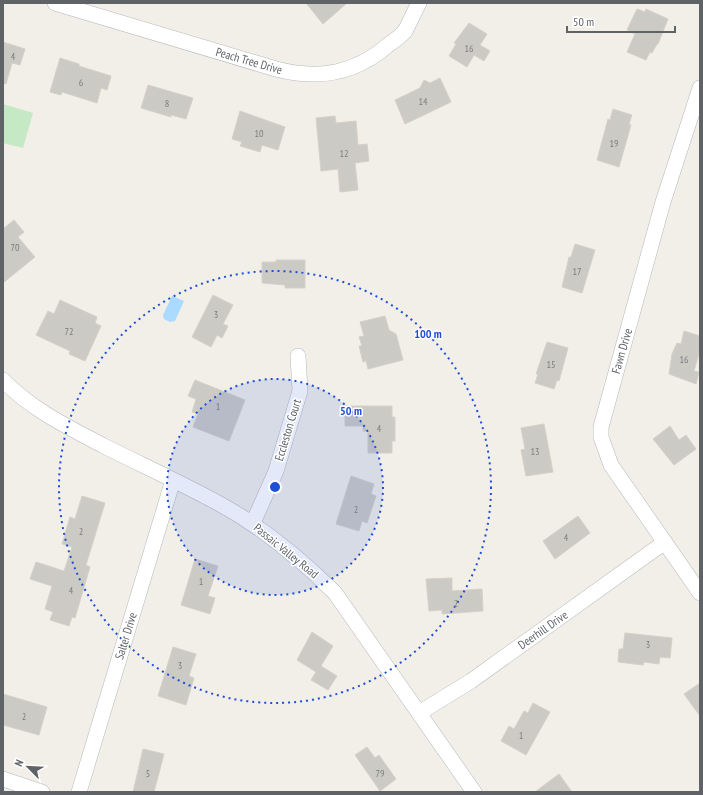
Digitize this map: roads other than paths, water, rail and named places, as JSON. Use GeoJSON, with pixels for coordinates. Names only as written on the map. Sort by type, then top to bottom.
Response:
{"type":"FeatureCollection","features":[{"type":"Feature","properties":{"kind":"street","name":"Peach Tree Drive"},"geometry":{"type":"LineString","coordinates":[[56,3],[276,69],[312,76],[343,70],[362,63],[379,53],[404,32],[419,3]]}},
{"type":"Feature","properties":{"kind":"street","name":"Fawn Drive"},"geometry":{"type":"LineString","coordinates":[[700,88],[663,202],[601,427],[602,437],[610,465],[700,592]]}},
{"type":"Feature","properties":{"kind":"street","name":"Eccleston Court"},"geometry":{"type":"LineString","coordinates":[[253,523],[276,471],[300,391],[298,356]]}},
{"type":"Feature","properties":{"kind":"street","name":"Passaic Valley Road"},"geometry":{"type":"LineString","coordinates":[[3,380],[37,409],[62,425],[218,503],[253,523],[307,565],[335,593],[474,792]]}},
{"type":"Feature","properties":{"kind":"street","name":"Salter Drive"},"geometry":{"type":"LineString","coordinates":[[79,792],[173,480]]}},
{"type":"Feature","properties":{"kind":"street","name":"Deerhill Drive"},"geometry":{"type":"LineString","coordinates":[[419,714],[471,681],[665,542]]}},
{"type":"Feature","properties":{"kind":"street"},"geometry":{"type":"LineString","coordinates":[[3,779],[42,792]]}},
{"type":"Feature","properties":{"kind":"water"},"geometry":{"type":"Polygon","coordinates":[[[172,296],[184,301],[175,321],[170,322],[164,319],[163,315],[172,296]]]}}]}
